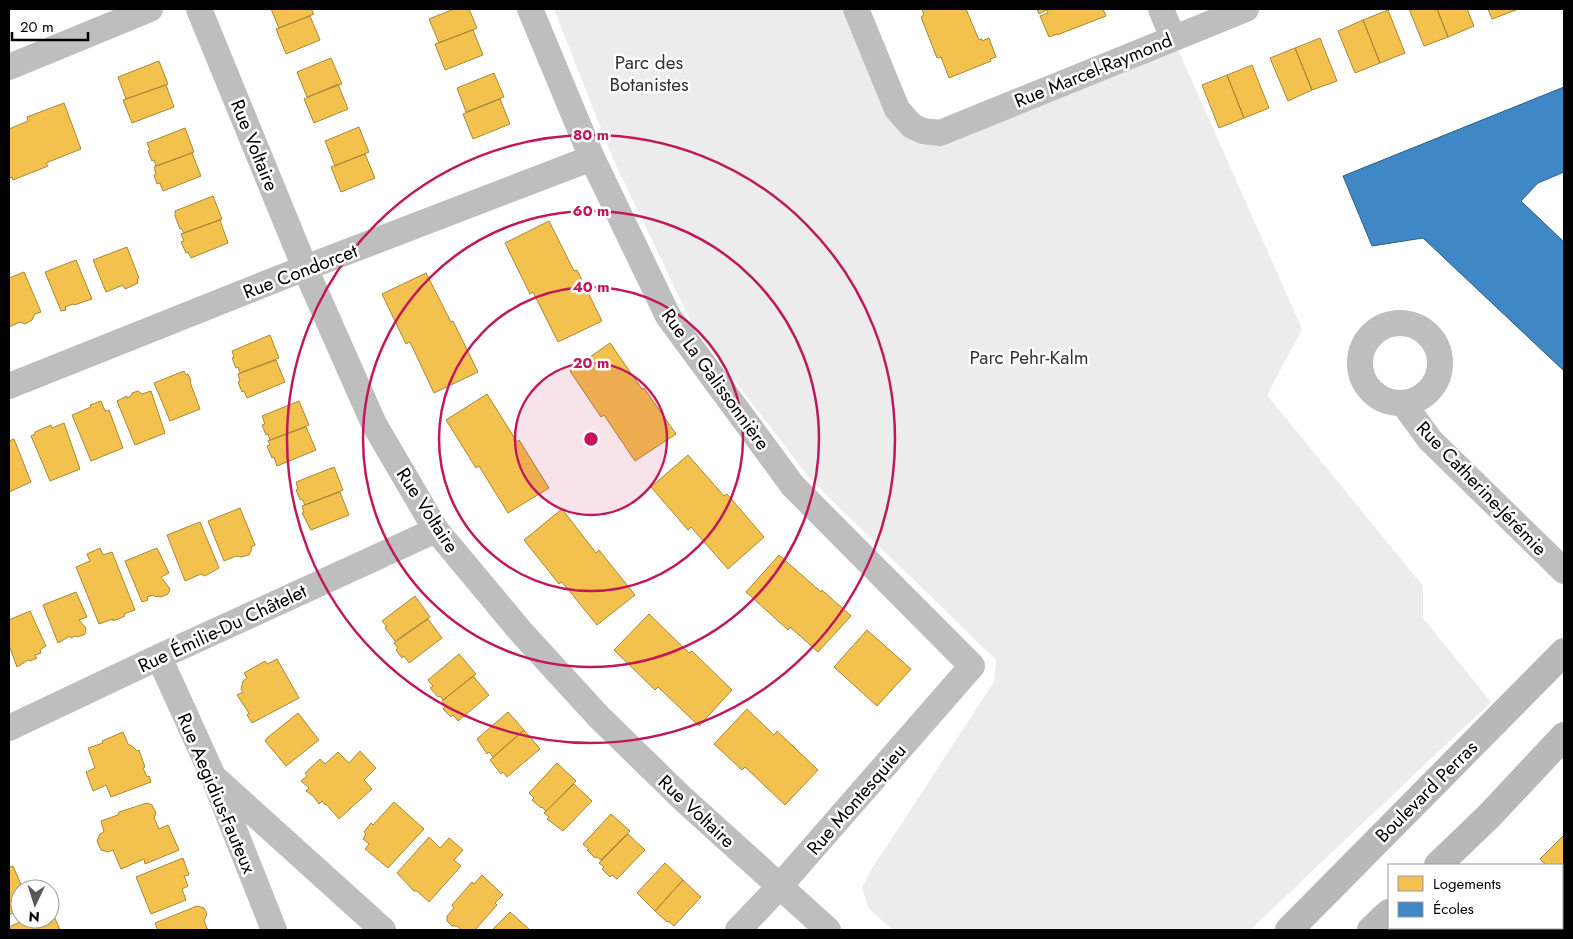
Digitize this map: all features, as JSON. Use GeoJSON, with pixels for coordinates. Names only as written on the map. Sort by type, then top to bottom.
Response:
{"type":"FeatureCollection","features":[{"type":"Feature","properties":{"kind":"main road","name":"Boulevard Perras"},"geometry":{"type":"LineString","coordinates":[[1289,930],[1564,652]]}},
{"type":"Feature","properties":{"kind":"main road"},"geometry":{"type":"LineString","coordinates":[[1439,864],[1489,816],[1564,736]]}},
{"type":"Feature","properties":{"kind":"main road"},"geometry":{"type":"LineString","coordinates":[[1371,930],[1388,914]]}},
{"type":"Feature","properties":{"kind":"street"},"geometry":{"type":"LineString","coordinates":[[9,67],[150,9]]}},
{"type":"Feature","properties":{"kind":"street","name":"Rue Voltaire"},"geometry":{"type":"LineString","coordinates":[[199,9],[305,268],[374,424],[436,530],[522,633],[599,716],[682,798],[828,930]]}},
{"type":"Feature","properties":{"kind":"street","name":"Rue La Galissonnière"},"geometry":{"type":"LineString","coordinates":[[530,9],[592,158],[668,316],[793,486],[972,666]]}},
{"type":"Feature","properties":{"kind":"street","name":"Rue Marcel-Raymond"},"geometry":{"type":"LineString","coordinates":[[856,9],[897,109],[912,126],[923,131],[940,132],[1246,9]]}},
{"type":"Feature","properties":{"kind":"street"},"geometry":{"type":"LineString","coordinates":[[1161,9],[1173,38]]}},
{"type":"Feature","properties":{"kind":"street","name":"Rue Condorcet"},"geometry":{"type":"LineString","coordinates":[[9,386],[305,268],[592,158]]}},
{"type":"Feature","properties":{"kind":"street","name":"Rue Catherine-Jérémie"},"geometry":{"type":"LineString","coordinates":[[1403,403],[1430,440],[1564,571]]}},
{"type":"Feature","properties":{"kind":"street","name":"Rue Émilie-Du Châtelet"},"geometry":{"type":"LineString","coordinates":[[9,728],[159,656],[436,530]]}},
{"type":"Feature","properties":{"kind":"street","name":"Rue Aegidius-Fauteux"},"geometry":{"type":"LineString","coordinates":[[159,656],[212,776],[274,930]]}},
{"type":"Feature","properties":{"kind":"street","name":"Rue Montesquieu"},"geometry":{"type":"LineString","coordinates":[[738,930],[779,887],[972,666]]}},
{"type":"Feature","properties":{"kind":"street"},"geometry":{"type":"LineString","coordinates":[[212,776],[383,930]]}},
{"type":"Feature","properties":{"kind":"green space","name":"Parc Pehr-Kalm"},"geometry":{"type":"Polygon","coordinates":[[[554,9],[856,9],[897,109],[940,132],[1173,38],[1302,329],[1267,395],[1423,586],[1423,618],[1491,702],[1250,930],[893,930],[869,909],[862,888],[871,870],[994,682],[996,660],[811,480],[694,328],[613,159],[554,9]]]}},
{"type":"Feature","properties":{"kind":"building: Logements"},"geometry":{"type":"Polygon","coordinates":[[[271,9],[311,9],[314,14],[279,28],[271,9]]]}},
{"type":"Feature","properties":{"kind":"building: Logements"},"geometry":{"type":"Polygon","coordinates":[[[454,9],[469,9],[477,28],[439,43],[429,19],[454,9]]]}},
{"type":"Feature","properties":{"kind":"building: Logements"},"geometry":{"type":"Polygon","coordinates":[[[922,9],[966,9],[979,40],[982,39],[982,41],[989,38],[996,57],[990,59],[991,61],[949,78],[941,57],[937,58],[921,17],[924,15],[922,9]]]}},
{"type":"Feature","properties":{"kind":"building: Logements"},"geometry":{"type":"Polygon","coordinates":[[[1037,9],[1103,9],[1106,16],[1049,37],[1040,16],[1048,13],[1047,10],[1039,14],[1037,9]]]}},
{"type":"Feature","properties":{"kind":"building: Logements"},"geometry":{"type":"Polygon","coordinates":[[[1409,9],[1437,9],[1448,37],[1424,46],[1409,9]]]}},
{"type":"Feature","properties":{"kind":"building: Logements"},"geometry":{"type":"Polygon","coordinates":[[[1437,9],[1467,9],[1474,26],[1448,37],[1437,9]]]}},
{"type":"Feature","properties":{"kind":"building: Logements"},"geometry":{"type":"Polygon","coordinates":[[[1488,9],[1516,9],[1516,10],[1492,19],[1488,9]]]}},
{"type":"Feature","properties":{"kind":"building: Logements"},"geometry":{"type":"Polygon","coordinates":[[[1388,10],[1405,53],[1380,63],[1363,20],[1388,10]]]}},
{"type":"Feature","properties":{"kind":"building: Logements"},"geometry":{"type":"Polygon","coordinates":[[[310,16],[320,40],[286,54],[276,29],[310,16]]]}},
{"type":"Feature","properties":{"kind":"building: Logements"},"geometry":{"type":"Polygon","coordinates":[[[1363,20],[1380,63],[1355,73],[1338,31],[1363,20]]]}},
{"type":"Feature","properties":{"kind":"building: Logements"},"geometry":{"type":"Polygon","coordinates":[[[473,30],[483,55],[445,70],[435,44],[473,30]]]}},
{"type":"Feature","properties":{"kind":"building: Logements"},"geometry":{"type":"Polygon","coordinates":[[[1320,38],[1337,81],[1312,90],[1295,48],[1320,38]]]}},
{"type":"Feature","properties":{"kind":"building: Logements"},"geometry":{"type":"Polygon","coordinates":[[[1295,48],[1312,90],[1288,101],[1270,58],[1295,48]]]}},
{"type":"Feature","properties":{"kind":"building: Logements"},"geometry":{"type":"Polygon","coordinates":[[[331,58],[342,84],[307,97],[297,72],[331,58]]]}},
{"type":"Feature","properties":{"kind":"building: Logements"},"geometry":{"type":"Polygon","coordinates":[[[159,61],[168,84],[126,99],[118,77],[159,61]]]}},
{"type":"Feature","properties":{"kind":"building: Logements"},"geometry":{"type":"Polygon","coordinates":[[[1252,65],[1269,108],[1244,118],[1227,75],[1252,65]]]}},
{"type":"Feature","properties":{"kind":"building: Logements"},"geometry":{"type":"Polygon","coordinates":[[[494,73],[504,97],[466,112],[457,88],[494,73]]]}},
{"type":"Feature","properties":{"kind":"building: Logements"},"geometry":{"type":"Polygon","coordinates":[[[1227,75],[1244,118],[1219,128],[1202,85],[1227,75]]]}},
{"type":"Feature","properties":{"kind":"building: Logements"},"geometry":{"type":"Polygon","coordinates":[[[338,84],[348,109],[314,123],[304,99],[338,84]]]}},
{"type":"Feature","properties":{"kind":"building: Logements"},"geometry":{"type":"Polygon","coordinates":[[[166,85],[174,107],[132,123],[123,100],[166,85]]]}},
{"type":"Feature","properties":{"kind":"building: Logements"},"geometry":{"type":"Polygon","coordinates":[[[500,99],[510,124],[473,139],[463,114],[500,99]]]}},
{"type":"Feature","properties":{"kind":"building: Logements"},"geometry":{"type":"Polygon","coordinates":[[[64,103],[81,149],[46,163],[48,166],[13,180],[12,177],[9,178],[9,129],[28,121],[27,117],[64,103]]]}},
{"type":"Feature","properties":{"kind":"building: Logements"},"geometry":{"type":"Polygon","coordinates":[[[359,127],[369,152],[335,166],[325,141],[359,127]]]}},
{"type":"Feature","properties":{"kind":"building: Logements"},"geometry":{"type":"Polygon","coordinates":[[[185,128],[194,152],[156,166],[148,151],[150,150],[147,143],[185,128]]]}},
{"type":"Feature","properties":{"kind":"building: Logements"},"geometry":{"type":"Polygon","coordinates":[[[192,153],[201,176],[163,191],[160,183],[157,184],[154,167],[192,153]]]}},
{"type":"Feature","properties":{"kind":"building: Logements"},"geometry":{"type":"Polygon","coordinates":[[[365,154],[375,178],[341,192],[331,167],[365,154]]]}},
{"type":"Feature","properties":{"kind":"building: Logements"},"geometry":{"type":"Polygon","coordinates":[[[213,196],[222,219],[184,233],[180,229],[175,211],[213,196]]]}},
{"type":"Feature","properties":{"kind":"building: Logements"},"geometry":{"type":"Polygon","coordinates":[[[220,220],[228,243],[191,258],[188,252],[186,253],[181,242],[184,241],[181,234],[220,220]]]}},
{"type":"Feature","properties":{"kind":"building: Logements"},"geometry":{"type":"Polygon","coordinates":[[[549,221],[574,271],[577,270],[602,321],[558,342],[533,292],[530,294],[505,243],[549,221]]]}},
{"type":"Feature","properties":{"kind":"building: Logements"},"geometry":{"type":"Polygon","coordinates":[[[127,247],[139,278],[137,279],[138,283],[125,289],[123,285],[106,292],[93,260],[127,247]]]}},
{"type":"Feature","properties":{"kind":"building: Logements"},"geometry":{"type":"Polygon","coordinates":[[[76,260],[92,299],[65,307],[66,310],[61,311],[45,272],[76,260]]]}},
{"type":"Feature","properties":{"kind":"building: Logements"},"geometry":{"type":"Polygon","coordinates":[[[24,272],[41,312],[35,314],[32,320],[25,324],[20,322],[9,327],[9,278],[24,272]]]}},
{"type":"Feature","properties":{"kind":"building: Logements"},"geometry":{"type":"Polygon","coordinates":[[[426,273],[451,322],[453,321],[478,372],[434,393],[410,342],[406,344],[382,294],[426,273]]]}},
{"type":"Feature","properties":{"kind":"building: Logements"},"geometry":{"type":"Polygon","coordinates":[[[270,335],[279,358],[240,373],[232,358],[234,357],[232,351],[270,335]]]}},
{"type":"Feature","properties":{"kind":"building: Logements"},"geometry":{"type":"Polygon","coordinates":[[[610,343],[676,434],[635,461],[604,415],[601,417],[570,371],[610,343]]]}},
{"type":"Feature","properties":{"kind":"building: Logements"},"geometry":{"type":"Polygon","coordinates":[[[276,360],[285,382],[247,398],[238,382],[240,381],[238,374],[276,360]]]}},
{"type":"Feature","properties":{"kind":"building: Logements"},"geometry":{"type":"Polygon","coordinates":[[[184,371],[186,375],[188,374],[191,381],[200,409],[170,421],[154,383],[184,371]]]}},
{"type":"Feature","properties":{"kind":"building: Logements"},"geometry":{"type":"Polygon","coordinates":[[[138,391],[142,394],[151,391],[165,433],[135,445],[117,401],[127,396],[127,398],[130,397],[132,393],[138,391]]]}},
{"type":"Feature","properties":{"kind":"building: Logements"},"geometry":{"type":"Polygon","coordinates":[[[487,394],[549,488],[508,513],[479,466],[476,468],[446,420],[487,394]]]}},
{"type":"Feature","properties":{"kind":"building: Logements"},"geometry":{"type":"Polygon","coordinates":[[[101,401],[105,411],[109,410],[123,448],[91,461],[72,415],[101,401]]]}},
{"type":"Feature","properties":{"kind":"building: Logements"},"geometry":{"type":"Polygon","coordinates":[[[299,401],[309,425],[270,440],[262,425],[265,424],[262,416],[299,401]]]}},
{"type":"Feature","properties":{"kind":"building: Logements"},"geometry":{"type":"Polygon","coordinates":[[[64,423],[80,469],[50,481],[31,436],[35,432],[51,425],[52,428],[64,423]]]}},
{"type":"Feature","properties":{"kind":"building: Logements"},"geometry":{"type":"Polygon","coordinates":[[[306,427],[316,450],[277,466],[267,446],[270,445],[268,441],[306,427]]]}},
{"type":"Feature","properties":{"kind":"building: Logements"},"geometry":{"type":"Polygon","coordinates":[[[14,439],[31,482],[9,492],[9,441],[14,439]]]}},
{"type":"Feature","properties":{"kind":"building: Logements"},"geometry":{"type":"Polygon","coordinates":[[[688,455],[724,496],[727,494],[764,537],[728,569],[691,527],[688,530],[651,487],[688,455]]]}},
{"type":"Feature","properties":{"kind":"building: Logements"},"geometry":{"type":"Polygon","coordinates":[[[334,467],[343,490],[305,505],[302,499],[300,500],[296,490],[298,489],[296,482],[334,467]]]}},
{"type":"Feature","properties":{"kind":"building: Logements"},"geometry":{"type":"Polygon","coordinates":[[[340,492],[349,515],[311,530],[302,513],[304,513],[302,506],[340,492]]]}},
{"type":"Feature","properties":{"kind":"building: Logements"},"geometry":{"type":"Polygon","coordinates":[[[240,508],[255,545],[251,547],[249,555],[236,556],[224,561],[208,521],[240,508]]]}},
{"type":"Feature","properties":{"kind":"building: Logements"},"geometry":{"type":"Polygon","coordinates":[[[562,509],[596,553],[599,550],[635,595],[597,625],[562,582],[559,584],[524,540],[562,509]]]}},
{"type":"Feature","properties":{"kind":"building: Logements"},"geometry":{"type":"Polygon","coordinates":[[[200,522],[219,568],[205,576],[201,574],[185,581],[167,535],[200,522]]]}},
{"type":"Feature","properties":{"kind":"building: Logements"},"geometry":{"type":"Polygon","coordinates":[[[100,548],[103,555],[112,552],[135,610],[113,621],[113,619],[99,624],[76,567],[90,561],[87,554],[100,548]]]}},
{"type":"Feature","properties":{"kind":"building: Logements"},"geometry":{"type":"Polygon","coordinates":[[[157,548],[169,573],[161,577],[170,589],[168,594],[161,597],[153,595],[147,597],[148,600],[142,602],[125,561],[157,548]]]}},
{"type":"Feature","properties":{"kind":"building: Logements"},"geometry":{"type":"Polygon","coordinates":[[[779,555],[851,616],[818,652],[790,627],[788,630],[746,592],[779,555]]]}},
{"type":"Feature","properties":{"kind":"building: Logements"},"geometry":{"type":"Polygon","coordinates":[[[76,592],[87,617],[79,620],[86,628],[85,634],[71,638],[70,636],[58,643],[43,605],[76,592]]]}},
{"type":"Feature","properties":{"kind":"building: Logements"},"geometry":{"type":"Polygon","coordinates":[[[415,596],[430,617],[395,641],[382,621],[415,596]]]}},
{"type":"Feature","properties":{"kind":"building: Logements"},"geometry":{"type":"Polygon","coordinates":[[[30,611],[46,646],[40,650],[41,653],[35,655],[37,658],[28,660],[17,667],[9,645],[9,620],[30,611]]]}},
{"type":"Feature","properties":{"kind":"building: Logements"},"geometry":{"type":"Polygon","coordinates":[[[649,614],[689,653],[692,651],[732,690],[699,726],[658,687],[655,690],[614,650],[649,614]]]}},
{"type":"Feature","properties":{"kind":"building: Logements"},"geometry":{"type":"Polygon","coordinates":[[[428,619],[442,638],[409,663],[396,650],[398,648],[394,643],[428,619]]]}},
{"type":"Feature","properties":{"kind":"building: Logements"},"geometry":{"type":"Polygon","coordinates":[[[867,630],[911,669],[877,706],[834,667],[867,630]]]}},
{"type":"Feature","properties":{"kind":"building: Logements"},"geometry":{"type":"Polygon","coordinates":[[[459,654],[476,674],[443,700],[430,688],[433,686],[428,680],[459,654]]]}},
{"type":"Feature","properties":{"kind":"building: Logements"},"geometry":{"type":"Polygon","coordinates":[[[277,659],[299,698],[252,723],[247,715],[249,713],[237,695],[243,692],[241,689],[243,681],[247,678],[244,673],[265,661],[267,664],[277,659]]]}},
{"type":"Feature","properties":{"kind":"building: Logements"},"geometry":{"type":"Polygon","coordinates":[[[473,676],[489,695],[458,721],[453,715],[451,717],[443,709],[446,706],[442,701],[473,676]]]}},
{"type":"Feature","properties":{"kind":"building: Logements"},"geometry":{"type":"Polygon","coordinates":[[[747,709],[774,735],[777,731],[818,770],[785,805],[745,767],[742,770],[714,744],[747,709]]]}},
{"type":"Feature","properties":{"kind":"building: Logements"},"geometry":{"type":"Polygon","coordinates":[[[508,712],[524,730],[493,757],[489,752],[487,754],[477,739],[508,712]]]}},
{"type":"Feature","properties":{"kind":"building: Logements"},"geometry":{"type":"Polygon","coordinates":[[[298,713],[319,740],[286,766],[265,741],[298,713]]]}},
{"type":"Feature","properties":{"kind":"building: Logements"},"geometry":{"type":"Polygon","coordinates":[[[524,730],[540,749],[507,777],[503,772],[501,774],[490,760],[524,730]]]}},
{"type":"Feature","properties":{"kind":"building: Logements"},"geometry":{"type":"Polygon","coordinates":[[[123,732],[128,744],[137,751],[139,750],[145,767],[143,768],[151,782],[111,797],[106,785],[93,791],[86,772],[95,768],[88,748],[103,743],[102,741],[123,732]]]}},
{"type":"Feature","properties":{"kind":"building: Logements"},"geometry":{"type":"Polygon","coordinates":[[[360,751],[376,768],[364,780],[372,789],[339,819],[326,804],[322,801],[319,804],[306,791],[309,788],[301,781],[307,776],[305,773],[320,759],[325,764],[338,752],[349,763],[360,751]]]}},
{"type":"Feature","properties":{"kind":"building: Logements"},"geometry":{"type":"Polygon","coordinates":[[[557,763],[576,781],[546,811],[532,800],[534,798],[529,793],[557,763]]]}},
{"type":"Feature","properties":{"kind":"building: Logements"},"geometry":{"type":"Polygon","coordinates":[[[574,784],[592,801],[563,831],[547,819],[549,817],[544,813],[574,784]]]}},
{"type":"Feature","properties":{"kind":"building: Logements"},"geometry":{"type":"Polygon","coordinates":[[[394,802],[424,829],[388,868],[365,849],[369,844],[363,839],[366,834],[364,832],[371,823],[373,825],[394,802]]]}},
{"type":"Feature","properties":{"kind":"building: Logements"},"geometry":{"type":"Polygon","coordinates":[[[147,803],[152,805],[156,813],[154,818],[159,829],[168,825],[179,850],[145,864],[144,859],[121,869],[113,850],[108,852],[101,850],[97,841],[100,834],[104,832],[101,821],[118,815],[119,812],[147,803]]]}},
{"type":"Feature","properties":{"kind":"building: Logements"},"geometry":{"type":"Polygon","coordinates":[[[611,814],[630,831],[601,860],[597,857],[595,858],[583,844],[611,814]]]}},
{"type":"Feature","properties":{"kind":"building: Logements"},"geometry":{"type":"Polygon","coordinates":[[[628,834],[645,850],[617,879],[612,875],[610,877],[599,863],[628,834]]]}},
{"type":"Feature","properties":{"kind":"building: Logements"},"geometry":{"type":"Polygon","coordinates":[[[1564,835],[1564,883],[1563,864],[1545,864],[1540,859],[1564,835]]]}},
{"type":"Feature","properties":{"kind":"building: Logements"},"geometry":{"type":"Polygon","coordinates":[[[429,837],[440,848],[449,838],[463,850],[454,860],[461,866],[429,902],[417,891],[414,891],[397,873],[429,837]]]}},
{"type":"Feature","properties":{"kind":"building: Logements"},"geometry":{"type":"Polygon","coordinates":[[[183,858],[189,875],[184,876],[188,886],[182,889],[186,900],[151,914],[136,877],[183,858]]]}},
{"type":"Feature","properties":{"kind":"building: Logements"},"geometry":{"type":"Polygon","coordinates":[[[665,863],[683,880],[655,911],[637,893],[665,863]]]}},
{"type":"Feature","properties":{"kind":"building: Logements"},"geometry":{"type":"Polygon","coordinates":[[[13,866],[19,879],[10,879],[9,915],[9,868],[13,866]]]}},
{"type":"Feature","properties":{"kind":"building: Logements"},"geometry":{"type":"Polygon","coordinates":[[[482,875],[503,895],[495,903],[497,905],[475,930],[462,930],[457,926],[452,926],[447,921],[447,916],[454,908],[452,905],[472,882],[474,884],[482,875]]]}},
{"type":"Feature","properties":{"kind":"building: Logements"},"geometry":{"type":"Polygon","coordinates":[[[683,880],[701,897],[674,926],[655,911],[683,880]]]}},
{"type":"Feature","properties":{"kind":"building: Logements"},"geometry":{"type":"Polygon","coordinates":[[[197,906],[204,908],[207,914],[204,921],[208,930],[158,930],[155,923],[197,906]]]}},
{"type":"Feature","properties":{"kind":"building: Logements"},"geometry":{"type":"Polygon","coordinates":[[[510,912],[530,930],[492,930],[510,912]]]}},
{"type":"Feature","properties":{"kind":"building: Logements"},"geometry":{"type":"Polygon","coordinates":[[[9,927],[10,929],[60,930],[9,930],[9,927]]]}},
{"type":"Feature","properties":{"kind":"building: Logements"},"geometry":{"type":"Polygon","coordinates":[[[1505,929],[1506,930],[1473,930],[1505,929]]]}},
{"type":"Feature","properties":{"kind":"building: Logements"},"geometry":{"type":"Polygon","coordinates":[[[1505,929],[1558,929],[1556,930],[1505,929]]]}},
{"type":"Feature","properties":{"kind":"building: Écoles"},"geometry":{"type":"Polygon","coordinates":[[[1564,87],[1564,172],[1538,183],[1521,201],[1564,242],[1564,371],[1423,238],[1372,246],[1343,176],[1564,87]]]}},
{"type":"Feature","properties":{"kind":"park label","name":"Parc des Botanistes"},"geometry":{"type":"Point","coordinates":[649,73]}}]}
